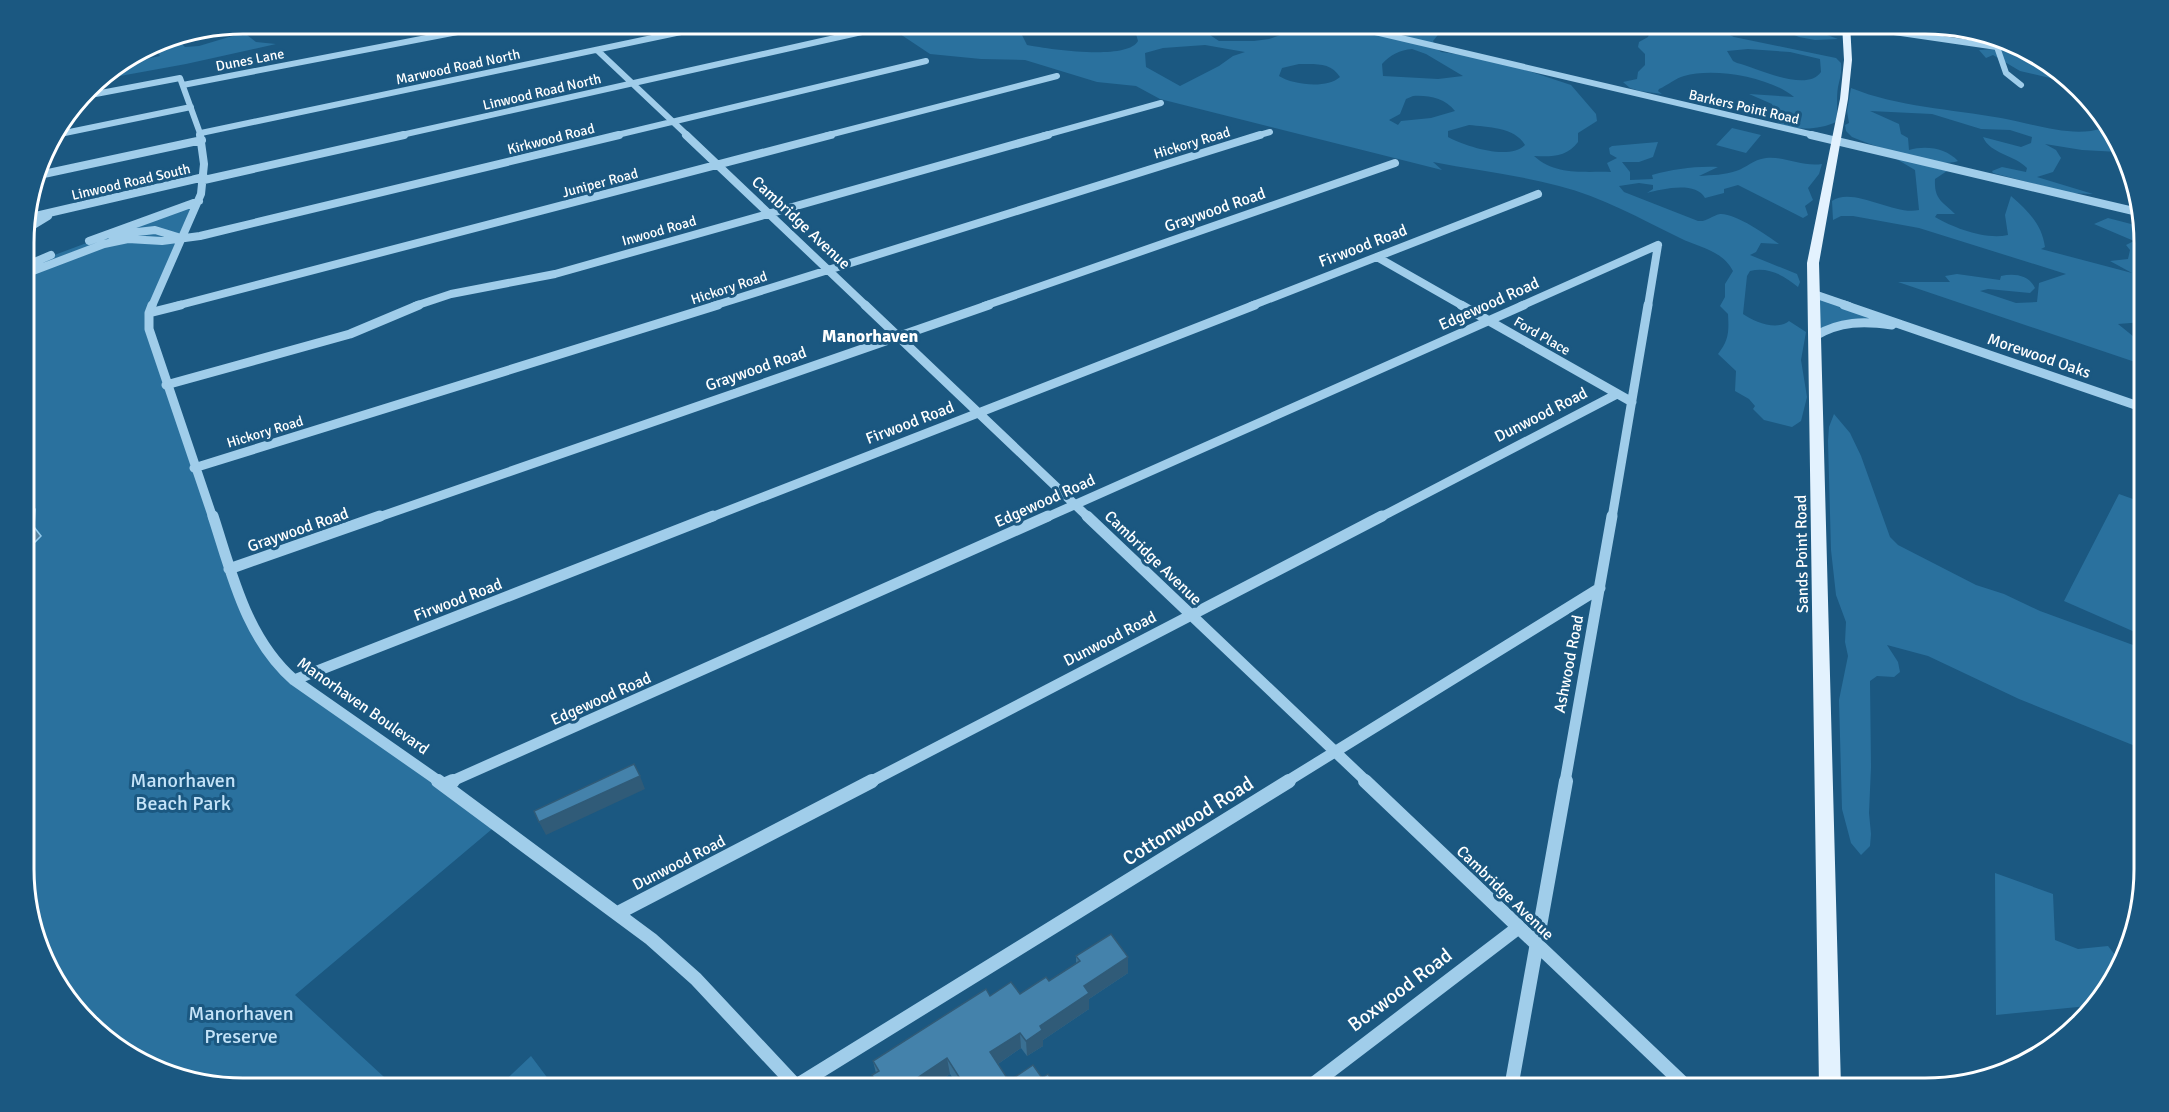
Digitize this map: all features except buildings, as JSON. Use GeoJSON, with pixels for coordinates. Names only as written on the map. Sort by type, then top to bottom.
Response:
{"type":"FeatureCollection","features":[{"type":"Feature","properties":{"kind":"main road","name":"Sands Point Road"},"geometry":{"type":"LineString","coordinates":[[1830,1077],[1814,294],[1815,249],[1845,99],[1848,60],[1847,34]]}},
{"type":"Feature","properties":{"kind":"street","name":"Barkers Point Road"},"geometry":{"type":"LineString","coordinates":[[1385,34],[2132,211]]}},
{"type":"Feature","properties":{"kind":"street"},"geometry":{"type":"LineString","coordinates":[[1908,34],[1995,47]]}},
{"type":"Feature","properties":{"kind":"street","name":"Dunes Lane"},"geometry":{"type":"LineString","coordinates":[[183,86],[444,35]]}},
{"type":"Feature","properties":{"kind":"street","name":"Marwood Road North"},"geometry":{"type":"LineString","coordinates":[[47,173],[201,136],[669,35]]}},
{"type":"Feature","properties":{"kind":"street","name":"Linwood Road North"},"geometry":{"type":"LineString","coordinates":[[204,179],[850,35]]}},
{"type":"Feature","properties":{"kind":"street"},"geometry":{"type":"LineString","coordinates":[[1997,48],[2006,73],[2020,85]]}},
{"type":"Feature","properties":{"kind":"street","name":"Cambridge Avenue"},"geometry":{"type":"LineString","coordinates":[[597,50],[1677,1077]]}},
{"type":"Feature","properties":{"kind":"street","name":"Kirkwood Road"},"geometry":{"type":"LineString","coordinates":[[35,270],[104,243],[128,239],[162,241],[181,238],[926,61]]}},
{"type":"Feature","properties":{"kind":"street","name":"Juniper Road"},"geometry":{"type":"LineString","coordinates":[[149,313],[1057,76]]}},
{"type":"Feature","properties":{"kind":"street"},"geometry":{"type":"LineString","coordinates":[[99,93],[180,78],[201,136],[204,179],[199,201],[149,313]]}},
{"type":"Feature","properties":{"kind":"street","name":"Inwood Road"},"geometry":{"type":"LineString","coordinates":[[166,385],[350,334],[420,304],[451,294],[555,274],[1161,103]]}},
{"type":"Feature","properties":{"kind":"street"},"geometry":{"type":"LineString","coordinates":[[66,133],[191,107]]}},
{"type":"Feature","properties":{"kind":"street","name":"Hickory Road"},"geometry":{"type":"LineString","coordinates":[[194,468],[1270,132]]}},
{"type":"Feature","properties":{"kind":"street","name":"Graywood Road"},"geometry":{"type":"LineString","coordinates":[[229,569],[1395,163]]}},
{"type":"Feature","properties":{"kind":"street","name":"Linwood Road South"},"geometry":{"type":"LineString","coordinates":[[37,216],[204,179]]}},
{"type":"Feature","properties":{"kind":"street","name":"Firwood Road"},"geometry":{"type":"LineString","coordinates":[[294,680],[1538,194]]}},
{"type":"Feature","properties":{"kind":"street"},"geometry":{"type":"LineString","coordinates":[[35,262],[199,201]]}},
{"type":"Feature","properties":{"kind":"street"},"geometry":{"type":"LineString","coordinates":[[36,223],[56,212]]}},
{"type":"Feature","properties":{"kind":"street"},"geometry":{"type":"LineString","coordinates":[[80,244],[141,230],[167,232],[181,238]]}},
{"type":"Feature","properties":{"kind":"street","name":"Edgewood Road"},"geometry":{"type":"LineString","coordinates":[[444,785],[1658,245]]}},
{"type":"Feature","properties":{"kind":"street","name":"Ashwood Road"},"geometry":{"type":"LineString","coordinates":[[1513,1077],[1658,245]]}},
{"type":"Feature","properties":{"kind":"street","name":"Ford Place"},"geometry":{"type":"LineString","coordinates":[[1377,257],[1632,402]]}},
{"type":"Feature","properties":{"kind":"street","name":"Morewood Oaks"},"geometry":{"type":"LineString","coordinates":[[1814,294],[2134,405]]}},
{"type":"Feature","properties":{"kind":"street","name":"Manorhaven Boulevard"},"geometry":{"type":"LineString","coordinates":[[149,313],[149,329],[166,385],[244,612],[264,649],[277,667],[444,785],[618,913],[696,979],[788,1078]]}},
{"type":"Feature","properties":{"kind":"street","name":"Morewood Oaks"},"geometry":{"type":"LineString","coordinates":[[1815,336],[1834,325],[1862,323],[1924,332]]}},
{"type":"Feature","properties":{"kind":"street","name":"Dunwood Road"},"geometry":{"type":"LineString","coordinates":[[618,913],[1617,394]]}},
{"type":"Feature","properties":{"kind":"street","name":"Cottonwood Road"},"geometry":{"type":"LineString","coordinates":[[812,1078],[1600,588]]}},
{"type":"Feature","properties":{"kind":"street","name":"Boxwood Road"},"geometry":{"type":"LineString","coordinates":[[1322,1077],[1519,927]]}},
{"type":"Feature","properties":{"kind":"green space"},"geometry":{"type":"Polygon","coordinates":[[[1136,34],[1211,34],[1219,41],[1254,41],[1282,34],[1438,34],[1433,41],[1441,52],[1492,59],[1571,85],[1596,114],[1597,121],[1578,133],[1578,142],[1569,151],[1552,156],[1534,156],[1552,167],[1571,171],[1611,172],[1607,163],[1617,158],[1610,154],[1609,148],[1612,146],[1658,142],[1653,157],[1639,162],[1622,162],[1630,172],[1630,180],[1653,179],[1652,175],[1693,168],[1718,167],[1699,176],[1723,174],[1766,158],[1822,164],[1819,174],[1808,188],[1813,200],[1805,206],[1808,215],[1803,218],[1738,185],[1724,189],[1724,193],[1705,198],[1694,189],[1687,188],[1670,188],[1647,193],[1653,189],[1653,185],[1639,183],[1619,186],[1624,192],[1698,221],[1704,221],[1720,214],[1734,217],[1751,225],[1779,244],[1761,243],[1756,252],[1750,255],[1797,274],[1800,282],[1798,287],[1788,279],[1770,271],[1750,271],[1747,276],[1743,314],[1753,320],[1772,325],[1789,321],[1806,332],[1801,360],[1807,397],[1801,421],[1792,427],[1764,420],[1753,409],[1755,406],[1749,399],[1735,391],[1736,371],[1718,354],[1728,331],[1728,314],[1720,306],[1725,297],[1725,284],[1733,271],[1723,258],[1606,202],[1543,182],[1433,162],[1442,170],[1160,99],[1136,86],[1097,82],[1025,60],[930,54],[901,35],[1022,35],[1027,45],[1068,51],[1104,52],[1131,47],[1138,41],[1136,34]],[[1205,45],[1163,48],[1145,53],[1146,67],[1180,86],[1219,66],[1233,56],[1245,52],[1205,45]],[[1412,49],[1388,58],[1382,64],[1383,76],[1438,79],[1463,76],[1426,54],[1412,49]],[[1299,64],[1282,68],[1279,76],[1293,82],[1310,84],[1327,83],[1340,77],[1327,66],[1299,64]],[[1413,96],[1406,99],[1400,114],[1389,120],[1398,125],[1401,121],[1431,118],[1455,111],[1436,98],[1413,96]],[[1469,125],[1448,131],[1448,137],[1476,148],[1498,152],[1518,150],[1525,145],[1508,131],[1484,126],[1469,125]]]}},
{"type":"Feature","properties":{"kind":"green space"},"geometry":{"type":"Polygon","coordinates":[[[1649,34],[1728,34],[1836,58],[1841,63],[1841,75],[1837,91],[1836,122],[1822,127],[1807,128],[1778,123],[1772,104],[1749,94],[1794,97],[1784,90],[1757,79],[1726,73],[1696,73],[1684,76],[1659,89],[1658,91],[1662,94],[1630,88],[1623,82],[1637,79],[1638,72],[1645,65],[1645,54],[1638,47],[1639,42],[1649,34]],[[1748,49],[1727,51],[1737,63],[1794,80],[1814,78],[1821,72],[1820,59],[1790,52],[1748,49]]]}},
{"type":"Feature","properties":{"kind":"green space"},"geometry":{"type":"Polygon","coordinates":[[[1792,34],[1824,34],[1838,39],[1815,40],[1792,34]]]}},
{"type":"Feature","properties":{"kind":"green space"},"geometry":{"type":"Polygon","coordinates":[[[236,35],[247,35],[256,42],[276,44],[119,76],[144,59],[160,56],[158,53],[163,50],[182,44],[185,47],[199,46],[236,35]]]}},
{"type":"Feature","properties":{"kind":"green space"},"geometry":{"type":"Polygon","coordinates":[[[1997,48],[2018,56],[2054,79],[2020,71],[1993,55],[1986,58],[1979,50],[1997,48]]]}},
{"type":"Feature","properties":{"kind":"green space"},"geometry":{"type":"Polygon","coordinates":[[[1851,88],[1906,103],[2001,118],[2052,129],[2078,132],[2100,129],[2113,152],[2082,150],[2045,144],[2056,150],[2061,158],[2053,172],[2037,177],[2093,194],[2069,193],[1993,173],[1992,171],[2002,167],[2026,172],[2027,168],[1991,147],[1983,137],[2021,147],[2031,143],[2032,137],[2010,130],[1981,129],[1932,114],[1870,111],[1899,124],[1901,134],[1908,138],[1909,150],[1922,148],[1942,150],[1958,161],[1936,162],[1890,151],[1852,137],[1846,131],[1845,125],[1849,123],[1847,111],[1851,88]]]}},
{"type":"Feature","properties":{"kind":"green space"},"geometry":{"type":"Polygon","coordinates":[[[1732,128],[1761,135],[1746,153],[1716,145],[1732,128]]]}},
{"type":"Feature","properties":{"kind":"green space"},"geometry":{"type":"Polygon","coordinates":[[[1893,157],[1947,171],[1935,179],[1936,192],[1940,200],[1955,214],[1937,214],[1935,217],[1970,232],[1990,236],[2008,235],[2005,215],[2011,196],[2028,213],[2041,231],[2045,247],[2041,249],[2132,273],[2110,261],[2128,259],[2130,250],[2126,245],[2134,241],[2134,323],[2118,324],[2134,337],[2134,362],[1898,282],[1950,282],[1945,276],[1957,274],[2000,280],[2001,276],[2016,275],[2029,280],[2035,288],[2030,293],[1988,289],[1980,291],[2016,303],[2037,302],[2039,283],[2066,274],[1919,228],[1853,216],[1841,216],[1833,220],[1832,201],[1841,197],[1862,199],[1909,211],[1919,210],[1915,170],[1893,157]]]}},
{"type":"Feature","properties":{"kind":"green space","name":"Manorhaven Beach Park"},"geometry":{"type":"Polygon","coordinates":[[[199,201],[159,287],[149,329],[229,569],[277,667],[498,824],[295,995],[385,1078],[243,1078],[216,1076],[176,1066],[151,1056],[106,1026],[86,1006],[56,961],[39,910],[34,869],[35,262],[199,201]]]}},
{"type":"Feature","properties":{"kind":"green space"},"geometry":{"type":"Polygon","coordinates":[[[2108,218],[2133,226],[2134,241],[2094,224],[2108,218]]]}},
{"type":"Feature","properties":{"kind":"green space"},"geometry":{"type":"Polygon","coordinates":[[[1814,294],[1901,327],[1862,323],[1815,336],[1814,294]]]}},
{"type":"Feature","properties":{"kind":"green space"},"geometry":{"type":"Polygon","coordinates":[[[1834,414],[1850,433],[1861,456],[1890,537],[1898,545],[1976,585],[2134,645],[2134,746],[2019,699],[1928,656],[1887,645],[1898,662],[1900,672],[1894,677],[1877,676],[1870,681],[1869,813],[1871,834],[1870,846],[1861,855],[1851,843],[1842,809],[1839,700],[1848,656],[1845,642],[1846,622],[1836,595],[1831,550],[1829,427],[1834,414]]]}},
{"type":"Feature","properties":{"kind":"green space"},"geometry":{"type":"Polygon","coordinates":[[[2119,494],[2134,499],[2134,632],[2064,601],[2119,494]]]}},
{"type":"Feature","properties":{"kind":"green space"},"geometry":{"type":"Polygon","coordinates":[[[1995,873],[2053,894],[2055,940],[2078,949],[2108,946],[2116,956],[2099,985],[2082,1007],[1996,1015],[1995,873]]]}},
{"type":"Feature","properties":{"kind":"green space"},"geometry":{"type":"Polygon","coordinates":[[[531,1056],[547,1078],[508,1078],[531,1056]]]}},
{"type":"Feature","properties":{"kind":"shaded area"},"geometry":{"type":"Polygon","coordinates":[[[35,528],[41,536],[35,542],[35,528]]]}},
{"type":"Feature","properties":{"kind":"district","name":"Manorhaven"},"geometry":{"type":"Point","coordinates":[870,336]}},
{"type":"Feature","properties":{"kind":"park label","name":"Manorhaven Preserve"},"geometry":{"type":"Point","coordinates":[241,1024]}}]}
